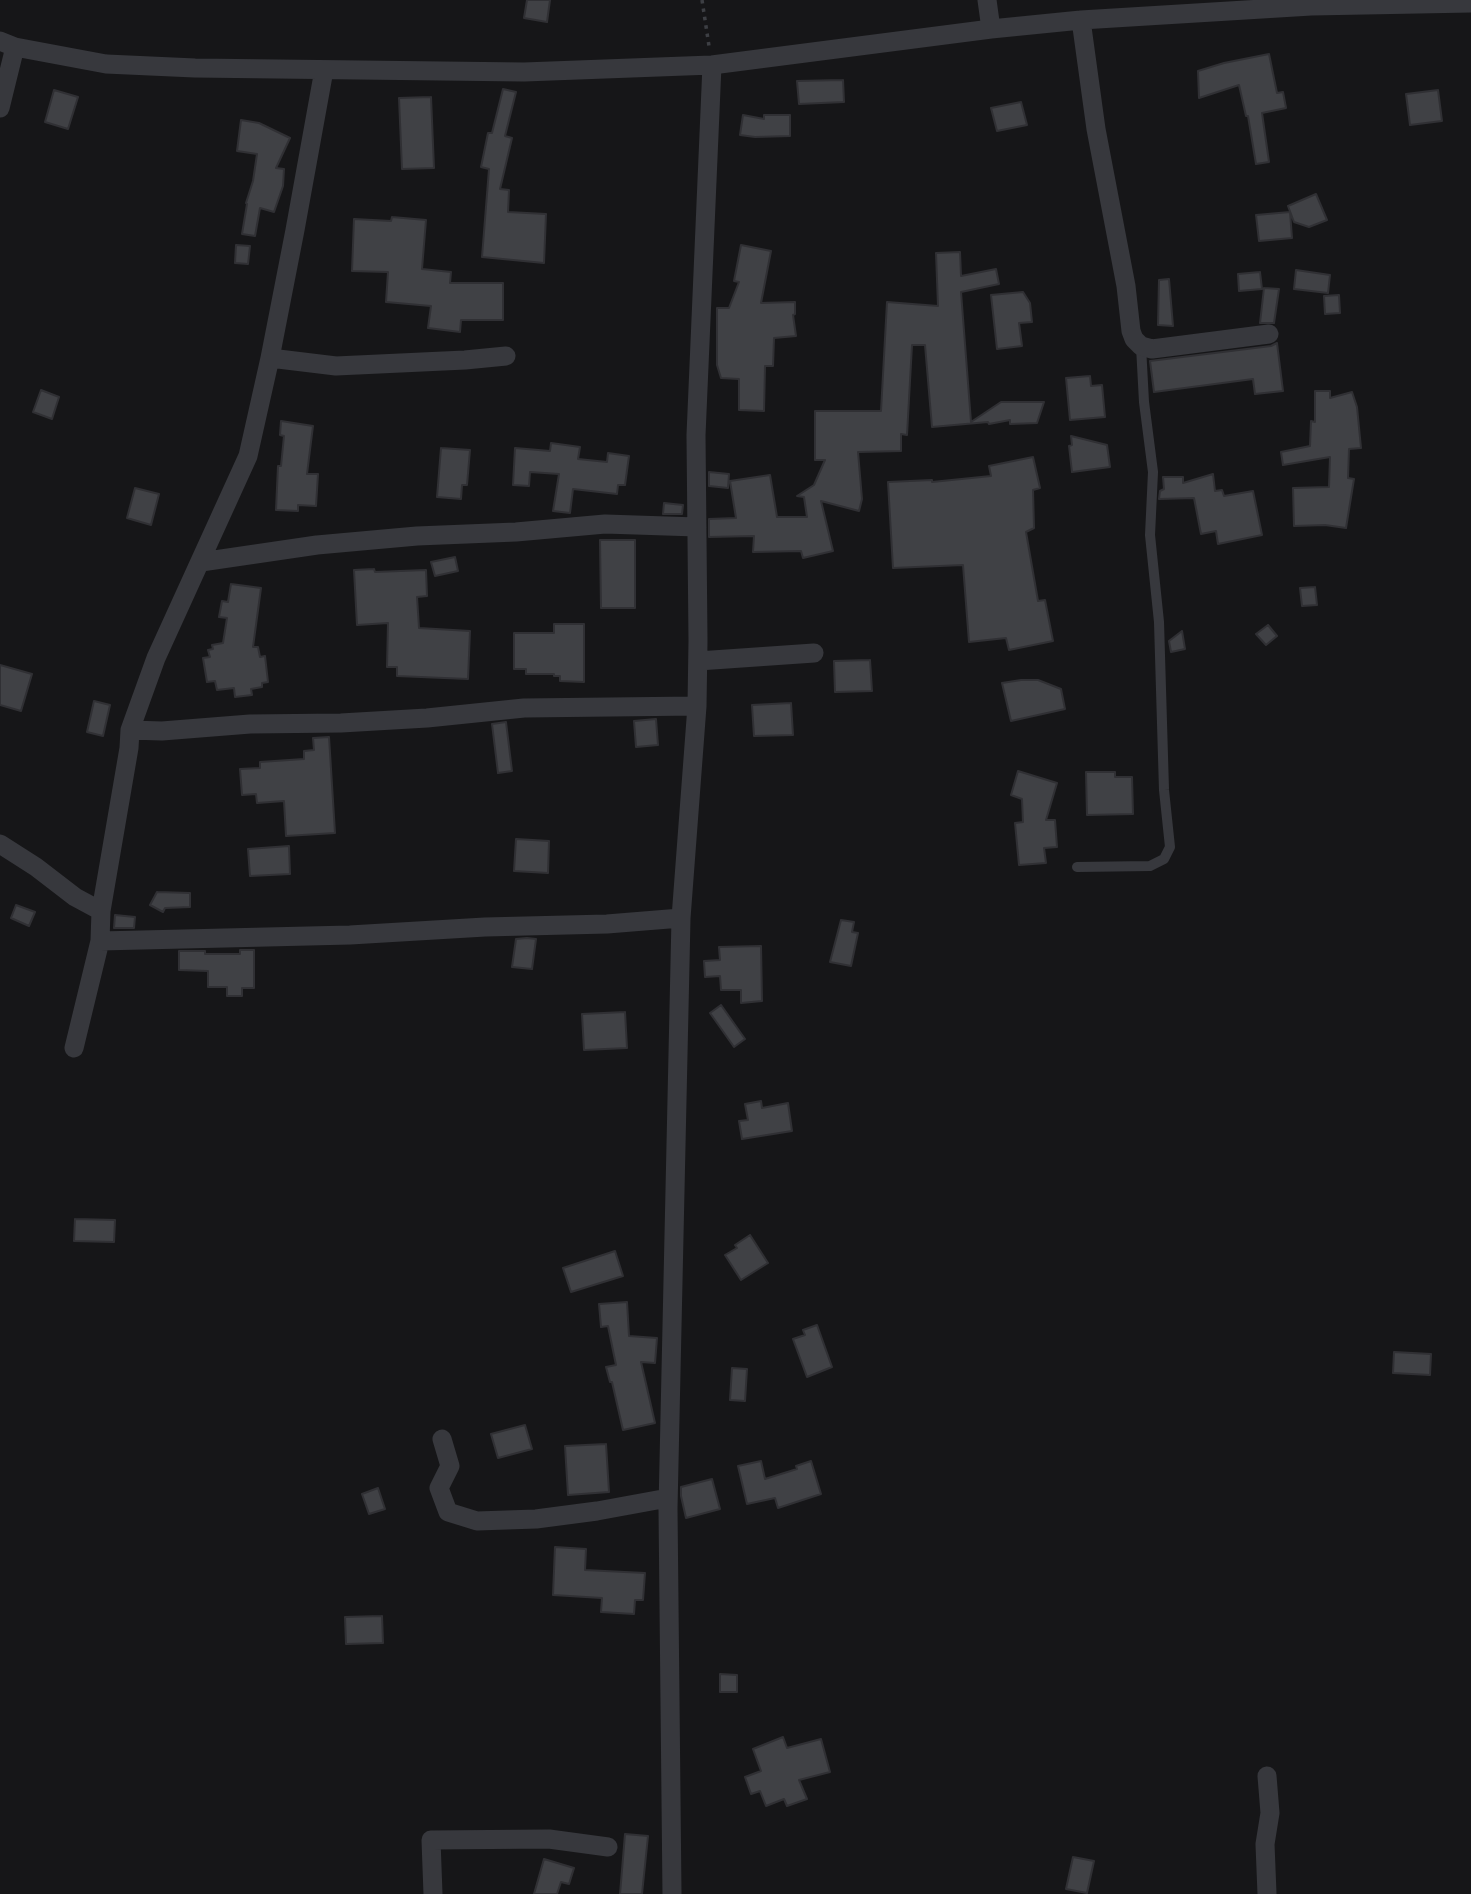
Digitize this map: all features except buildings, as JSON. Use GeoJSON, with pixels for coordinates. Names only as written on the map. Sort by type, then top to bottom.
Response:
{"type":"FeatureCollection","features":[{"type":"Feature","properties":{"kind":"street"},"geometry":{"type":"LineString","coordinates":[[987,0],[991,29]]}},
{"type":"Feature","properties":{"kind":"street"},"geometry":{"type":"LineString","coordinates":[[0,108],[7,43],[106,64],[195,68],[524,72],[712,65],[1081,20],[1311,6],[1471,3]]}},
{"type":"Feature","properties":{"kind":"street"},"geometry":{"type":"LineString","coordinates":[[1081,20],[1096,129],[1134,339],[1141,346],[1152,349],[1269,334]]}},
{"type":"Feature","properties":{"kind":"street"},"geometry":{"type":"LineString","coordinates":[[672,1894],[668,1498],[681,918],[697,706],[696,435],[712,65]]}},
{"type":"Feature","properties":{"kind":"street"},"geometry":{"type":"LineString","coordinates":[[74,1048],[100,941],[101,911],[130,730],[156,658],[248,456],[270,358],[324,70]]}},
{"type":"Feature","properties":{"kind":"street"},"geometry":{"type":"LineString","coordinates":[[270,358],[336,366],[506,356]]}},
{"type":"Feature","properties":{"kind":"street"},"geometry":{"type":"LineString","coordinates":[[201,562],[317,544],[417,536],[516,532],[605,524],[697,527]]}},
{"type":"Feature","properties":{"kind":"street"},"geometry":{"type":"LineString","coordinates":[[698,661],[814,653]]}},
{"type":"Feature","properties":{"kind":"street"},"geometry":{"type":"LineString","coordinates":[[130,730],[162,731],[250,723],[341,723],[524,708],[697,706]]}},
{"type":"Feature","properties":{"kind":"street"},"geometry":{"type":"LineString","coordinates":[[0,844],[75,897],[101,911]]}},
{"type":"Feature","properties":{"kind":"street"},"geometry":{"type":"LineString","coordinates":[[100,941],[350,935],[485,927],[607,924],[681,918]]}},
{"type":"Feature","properties":{"kind":"street"},"geometry":{"type":"LineString","coordinates":[[442,1439],[450,1466],[439,1488],[448,1511],[477,1521],[597,1511],[668,1498]]}},
{"type":"Feature","properties":{"kind":"street"},"geometry":{"type":"LineString","coordinates":[[1267,1776],[1270,1813],[1265,1844],[1267,1894]]}},
{"type":"Feature","properties":{"kind":"street"},"geometry":{"type":"LineString","coordinates":[[433,1894],[431,1840],[549,1839],[608,1847]]}},
{"type":"Feature","properties":{"kind":"lane"},"geometry":{"type":"LineString","coordinates":[[1077,867],[1150,866],[1164,859],[1170,848],[1164,790],[1159,622],[1150,535],[1153,472],[1144,402],[1141,346]]}},
{"type":"Feature","properties":{"kind":"path"},"geometry":{"type":"LineString","coordinates":[[702,0],[712,65]]}}]}
